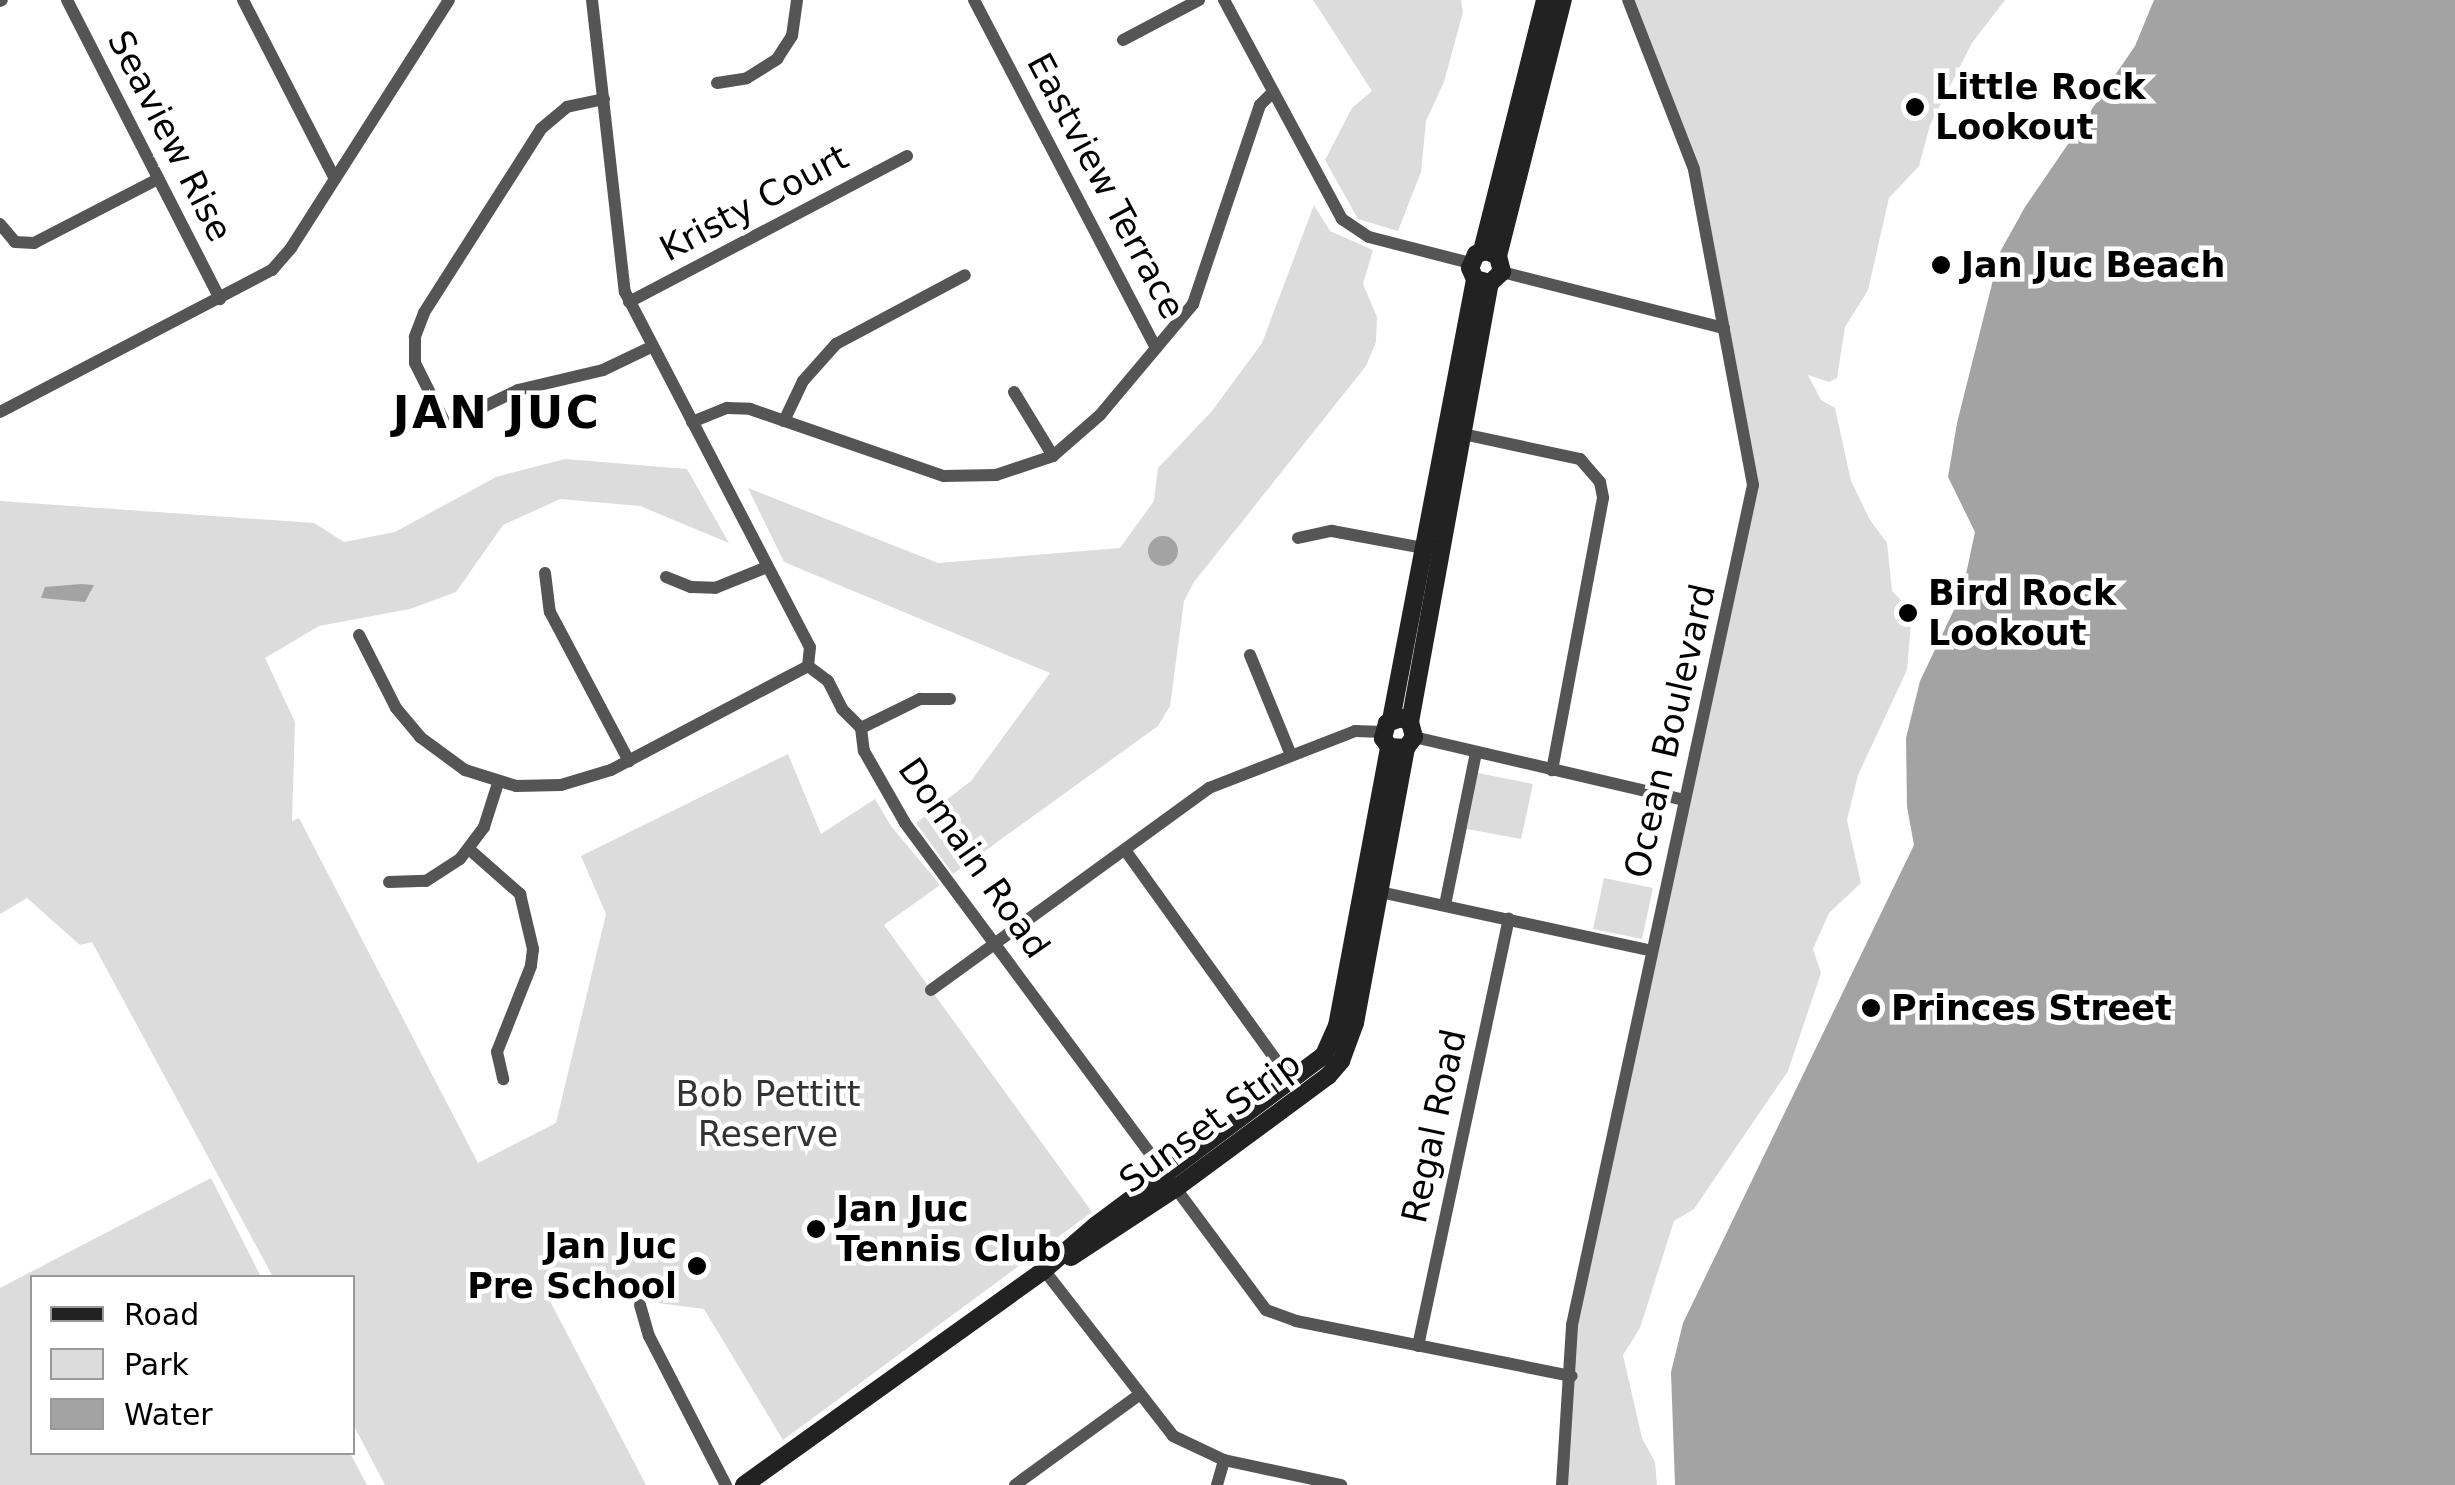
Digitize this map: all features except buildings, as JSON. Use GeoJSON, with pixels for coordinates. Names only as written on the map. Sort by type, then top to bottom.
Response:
{"type":"FeatureCollection","features":[{"type":"Feature","properties":{"kind":"street","name":"Seaview Rise"},"geometry":{"type":"LineString","coordinates":[[67,0],[220,299]]}},
{"type":"Feature","properties":{"kind":"street"},"geometry":{"type":"LineString","coordinates":[[243,0],[335,178]]}},
{"type":"Feature","properties":{"kind":"street","name":"Domain Road"},"geometry":{"type":"LineString","coordinates":[[592,0],[620,271],[629,302],[810,647],[808,666],[828,681],[842,709],[862,728],[864,751],[895,808],[1266,1310],[1418,1346],[1572,1376]]}},
{"type":"Feature","properties":{"kind":"street"},"geometry":{"type":"LineString","coordinates":[[717,83],[747,78],[778,59],[792,36],[796,0]]}},
{"type":"Feature","properties":{"kind":"street","name":"Eastview Terrace"},"geometry":{"type":"LineString","coordinates":[[974,0],[1156,348]]}},
{"type":"Feature","properties":{"kind":"street"},"geometry":{"type":"LineString","coordinates":[[1123,40],[1199,0]]}},
{"type":"Feature","properties":{"kind":"street"},"geometry":{"type":"LineString","coordinates":[[1224,0],[1335,212],[1349,227],[1380,240],[1724,328]]}},
{"type":"Feature","properties":{"kind":"street","name":"Sunset Strip"},"geometry":{"type":"LineString","coordinates":[[1170,1181],[1324,1055],[1334,1037],[1399,734],[1486,267],[1545,0]]}},
{"type":"Feature","properties":{"kind":"street","name":"Sunset Strip"},"geometry":{"type":"LineString","coordinates":[[1432,550],[1464,434],[1486,267],[1562,0]]}},
{"type":"Feature","properties":{"kind":"street","name":"Ocean Boulevard"},"geometry":{"type":"LineString","coordinates":[[1562,1485],[1572,1376],[1572,1325],[1752,496],[1687,142],[1628,0]]}},
{"type":"Feature","properties":{"kind":"street"},"geometry":{"type":"LineString","coordinates":[[0,412],[220,299],[281,261],[447,1]]}},
{"type":"Feature","properties":{"kind":"street"},"geometry":{"type":"LineString","coordinates":[[692,422],[714,412],[738,408],[784,420],[944,476],[996,475],[1053,456],[1083,433],[1198,294],[1260,105],[1273,92]]}},
{"type":"Feature","properties":{"kind":"street"},"geometry":{"type":"LineString","coordinates":[[604,99],[567,106],[542,130],[417,325],[415,363],[446,425],[506,395],[603,370],[652,347]]}},
{"type":"Feature","properties":{"kind":"street","name":"Kristy Court"},"geometry":{"type":"LineString","coordinates":[[629,302],[907,156]]}},
{"type":"Feature","properties":{"kind":"street"},"geometry":{"type":"LineString","coordinates":[[0,224],[15,242],[34,243],[158,179]]}},
{"type":"Feature","properties":{"kind":"street"},"geometry":{"type":"LineString","coordinates":[[784,420],[797,391],[836,344],[965,275]]}},
{"type":"Feature","properties":{"kind":"street"},"geometry":{"type":"LineString","coordinates":[[1014,392],[1053,456]]}},
{"type":"Feature","properties":{"kind":"street"},"geometry":{"type":"LineString","coordinates":[[1464,434],[1580,459],[1600,482],[1602,498],[1552,770]]}},
{"type":"Feature","properties":{"kind":"street"},"geometry":{"type":"LineString","coordinates":[[1298,538],[1332,531],[1432,550]]}},
{"type":"Feature","properties":{"kind":"street"},"geometry":{"type":"LineString","coordinates":[[666,577],[691,587],[715,588],[768,568]]}},
{"type":"Feature","properties":{"kind":"street"},"geometry":{"type":"LineString","coordinates":[[545,572],[550,612],[629,761]]}},
{"type":"Feature","properties":{"kind":"street"},"geometry":{"type":"LineString","coordinates":[[359,635],[396,708],[420,737],[448,760],[498,783],[561,785],[629,761],[808,666]]}},
{"type":"Feature","properties":{"kind":"street"},"geometry":{"type":"LineString","coordinates":[[1250,655],[1291,755]]}},
{"type":"Feature","properties":{"kind":"street"},"geometry":{"type":"LineString","coordinates":[[862,728],[920,699],[950,699]]}},
{"type":"Feature","properties":{"kind":"street"},"geometry":{"type":"LineString","coordinates":[[931,990],[1210,788],[1355,731],[1399,734],[1684,800]]}},
{"type":"Feature","properties":{"kind":"street","name":"Sunset Strip"},"geometry":{"type":"LineString","coordinates":[[744,1485],[1170,1181],[1328,1076],[1352,1039],[1380,892],[1399,734]]}},
{"type":"Feature","properties":{"kind":"street"},"geometry":{"type":"LineString","coordinates":[[1445,906],[1476,752]]}},
{"type":"Feature","properties":{"kind":"street"},"geometry":{"type":"LineString","coordinates":[[389,882],[416,882],[438,876],[470,850],[484,827],[498,783]]}},
{"type":"Feature","properties":{"kind":"street"},"geometry":{"type":"LineString","coordinates":[[470,850],[520,894],[533,949],[532,966],[497,1052],[503,1080]]}},
{"type":"Feature","properties":{"kind":"street"},"geometry":{"type":"LineString","coordinates":[[1124,850],[1292,1082]]}},
{"type":"Feature","properties":{"kind":"street"},"geometry":{"type":"LineString","coordinates":[[1380,892],[1652,950]]}},
{"type":"Feature","properties":{"kind":"street","name":"Regal Road"},"geometry":{"type":"LineString","coordinates":[[1418,1346],[1508,920]]}},
{"type":"Feature","properties":{"kind":"street"},"geometry":{"type":"LineString","coordinates":[[1044,1270],[1173,1436],[1224,1460],[1341,1485]]}},
{"type":"Feature","properties":{"kind":"street"},"geometry":{"type":"LineString","coordinates":[[640,1306],[648,1336],[726,1485]]}},
{"type":"Feature","properties":{"kind":"street"},"geometry":{"type":"LineString","coordinates":[[1015,1485],[1138,1395]]}},
{"type":"Feature","properties":{"kind":"street"},"geometry":{"type":"LineString","coordinates":[[1217,1485],[1224,1460]]}},
{"type":"Feature","properties":{"kind":"green space"},"geometry":{"type":"Polygon","coordinates":[[[1313,0],[1461,0],[1463,12],[1444,82],[1426,121],[1421,172],[1398,231],[1358,219],[1325,160],[1352,108],[1372,91],[1313,0]]]}},
{"type":"Feature","properties":{"kind":"green space"},"geometry":{"type":"Polygon","coordinates":[[[1628,0],[2005,0],[1972,43],[1930,125],[1919,166],[1889,198],[1868,290],[1845,327],[1837,378],[1829,382],[1808,375],[1821,400],[1835,408],[1851,481],[1870,520],[1887,543],[1892,591],[1912,611],[1907,670],[1858,775],[1847,820],[1861,883],[1829,913],[1813,949],[1821,973],[1788,1071],[1694,1209],[1674,1221],[1640,1328],[1623,1355],[1642,1438],[1655,1462],[1657,1485],[1562,1485],[1570,1351],[1751,507],[1694,169],[1628,0]]]}},
{"type":"Feature","properties":{"kind":"green space"},"geometry":{"type":"Polygon","coordinates":[[[1314,205],[1330,231],[1373,250],[1363,284],[1377,317],[1376,342],[1366,366],[1194,582],[1184,601],[1170,706],[1158,726],[953,874],[916,823],[971,781],[1050,673],[784,562],[748,488],[938,563],[1120,548],[1154,501],[1158,468],[1212,411],[1262,343],[1314,205]]]}},
{"type":"Feature","properties":{"kind":"green space","name":"Bob Pettitt Reserve"},"geometry":{"type":"Polygon","coordinates":[[[565,459],[687,469],[729,543],[640,506],[560,499],[503,525],[456,592],[410,609],[319,626],[265,658],[295,722],[292,821],[299,818],[478,1163],[556,1123],[606,914],[581,856],[788,754],[821,834],[875,799],[891,826],[940,885],[884,925],[1092,1212],[783,1440],[704,1309],[650,1302],[630,1284],[598,1276],[550,1301],[646,1485],[385,1485],[355,1428],[355,1275],[272,1275],[92,942],[80,945],[27,898],[0,914],[0,501],[314,523],[344,542],[395,532],[496,477],[565,459]]]}},
{"type":"Feature","properties":{"kind":"green space"},"geometry":{"type":"Polygon","coordinates":[[[1478,773],[1533,784],[1521,839],[1467,829],[1478,773]]]}},
{"type":"Feature","properties":{"kind":"green space"},"geometry":{"type":"Polygon","coordinates":[[[1604,878],[1653,888],[1642,939],[1593,929],[1604,878]]]}},
{"type":"Feature","properties":{"kind":"green space"},"geometry":{"type":"Polygon","coordinates":[[[211,1178],[260,1275],[30,1275],[30,1455],[351,1455],[367,1485],[0,1485],[0,1288],[211,1178]]]}},
{"type":"Feature","properties":{"kind":"water"},"geometry":{"type":"Polygon","coordinates":[[[2154,0],[2455,0],[2455,1485],[1675,1485],[1671,1372],[1683,1323],[1914,845],[1907,807],[1906,738],[1920,681],[1962,593],[1975,532],[1948,477],[1957,423],[2000,252],[2025,207],[2135,46],[2154,0]]]}},
{"type":"Feature","properties":{"kind":"water"},"geometry":{"type":"Polygon","coordinates":[[[1163,536],[1174,540],[1178,551],[1174,562],[1163,566],[1152,562],[1148,551],[1152,540],[1163,536]]]}},
{"type":"Feature","properties":{"kind":"water"},"geometry":{"type":"Polygon","coordinates":[[[94,585],[85,602],[41,598],[45,587],[94,585]]]}},
{"type":"Feature","properties":{"kind":"place","name":"Little Rock Lookout"},"geometry":{"type":"Point","coordinates":[1915,107]}},
{"type":"Feature","properties":{"kind":"place","name":"Jan Juc Beach"},"geometry":{"type":"Point","coordinates":[1941,265]}},
{"type":"Feature","properties":{"kind":"place","name":"Bird Rock Lookout"},"geometry":{"type":"Point","coordinates":[1908,613]}},
{"type":"Feature","properties":{"kind":"place","name":"Princes Street"},"geometry":{"type":"Point","coordinates":[1871,1008]}},
{"type":"Feature","properties":{"kind":"place","name":"Jan Juc Tennis Club"},"geometry":{"type":"Point","coordinates":[816,1229]}},
{"type":"Feature","properties":{"kind":"place","name":"Jan Juc Pre School"},"geometry":{"type":"Point","coordinates":[697,1266]}},
{"type":"Feature","properties":{"kind":"district","name":"JAN JUC"},"geometry":{"type":"Point","coordinates":[497,413]}}]}
